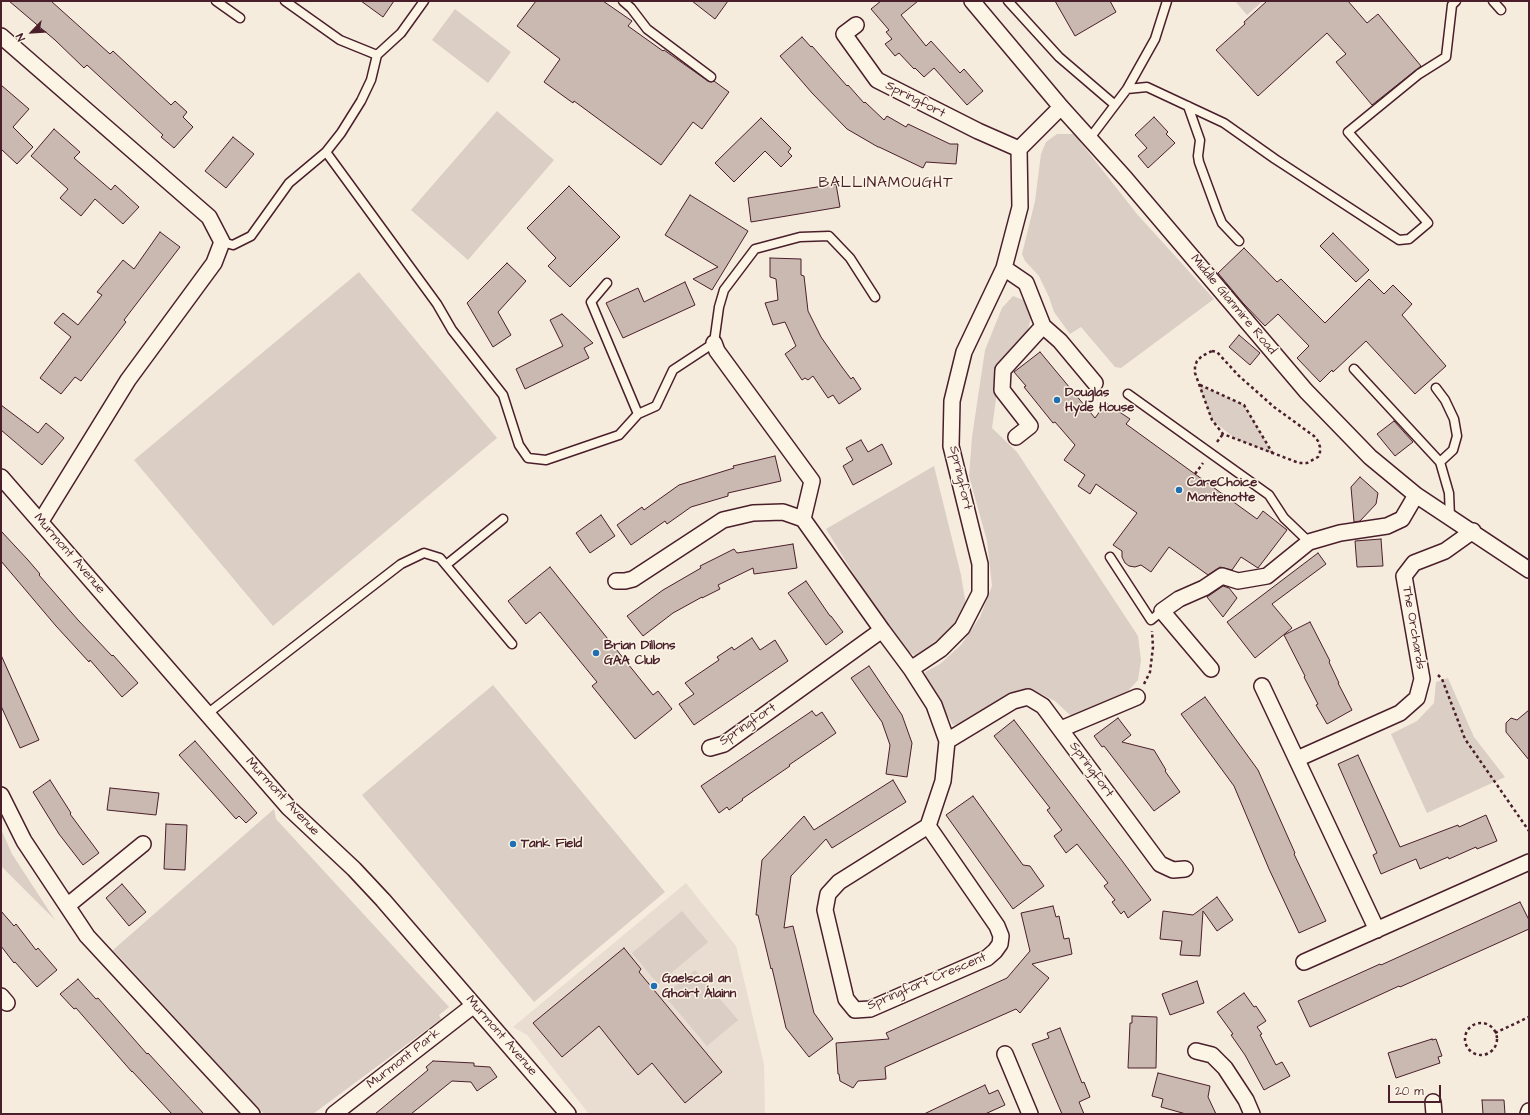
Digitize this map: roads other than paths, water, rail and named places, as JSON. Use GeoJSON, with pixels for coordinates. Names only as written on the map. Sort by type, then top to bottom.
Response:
{"type":"FeatureCollection","features":[{"type":"Feature","properties":{"kind":"street","name":"Middle Glanmire Road"},"geometry":{"type":"LineString","coordinates":[[972,1],[1306,391],[1370,457],[1416,495],[1473,531],[1529,570]]}},
{"type":"Feature","properties":{"kind":"street","name":"Springfort"},"geometry":{"type":"LineString","coordinates":[[856,25],[844,34],[877,80],[978,131],[1019,149],[1020,207],[1004,268],[964,352],[952,401],[951,446],[980,564],[980,593],[962,628],[941,649],[911,670]]}},
{"type":"Feature","properties":{"kind":"street"},"geometry":{"type":"LineString","coordinates":[[1,36],[209,217],[222,242],[214,263],[128,380],[40,521]]}},
{"type":"Feature","properties":{"kind":"street"},"geometry":{"type":"LineString","coordinates":[[1019,149],[1061,106]]}},
{"type":"Feature","properties":{"kind":"street"},"geometry":{"type":"LineString","coordinates":[[1004,268],[1026,283],[1043,326],[1060,341],[1095,384]]}},
{"type":"Feature","properties":{"kind":"street"},"geometry":{"type":"LineString","coordinates":[[1016,437],[1030,426],[1002,390],[1003,370],[1043,326]]}},
{"type":"Feature","properties":{"kind":"street"},"geometry":{"type":"LineString","coordinates":[[714,343],[812,481],[803,519]]}},
{"type":"Feature","properties":{"kind":"street","name":"Murmont Avenue"},"geometry":{"type":"LineString","coordinates":[[1,477],[289,808],[354,869],[383,900],[568,1114]]}},
{"type":"Feature","properties":{"kind":"street"},"geometry":{"type":"LineString","coordinates":[[1211,669],[1156,616],[1179,599],[1204,588],[1222,576],[1238,582],[1268,576],[1309,542],[1340,533],[1387,526],[1402,519],[1416,495]]}},
{"type":"Feature","properties":{"kind":"street"},"geometry":{"type":"LineString","coordinates":[[616,580],[625,581],[632,579],[723,520],[753,513],[783,512],[803,519],[911,670],[934,705],[947,741],[943,781],[928,826]]}},
{"type":"Feature","properties":{"kind":"street","name":"The Orchards"},"geometry":{"type":"LineString","coordinates":[[1297,759],[1400,713],[1417,698],[1422,679],[1404,576],[1414,563],[1445,551],[1473,531]]}},
{"type":"Feature","properties":{"kind":"street","name":"Springfort"},"geometry":{"type":"LineString","coordinates":[[710,748],[724,744],[882,630]]}},
{"type":"Feature","properties":{"kind":"street"},"geometry":{"type":"LineString","coordinates":[[1262,686],[1377,930]]}},
{"type":"Feature","properties":{"kind":"street","name":"Springfort"},"geometry":{"type":"LineString","coordinates":[[947,741],[1013,701],[1028,697],[1043,706],[1160,864],[1173,870],[1185,869]]}},
{"type":"Feature","properties":{"kind":"street"},"geometry":{"type":"LineString","coordinates":[[1060,729],[1137,697]]}},
{"type":"Feature","properties":{"kind":"street"},"geometry":{"type":"LineString","coordinates":[[1,795],[24,841],[88,936],[252,1114]]}},
{"type":"Feature","properties":{"kind":"street","name":"Springfort Crescent"},"geometry":{"type":"LineString","coordinates":[[928,826],[997,926],[1001,936],[1000,944],[987,958],[870,1009],[855,1010],[846,999],[825,910],[828,894],[839,882],[928,826]]}},
{"type":"Feature","properties":{"kind":"street"},"geometry":{"type":"LineString","coordinates":[[67,906],[143,844]]}},
{"type":"Feature","properties":{"kind":"street"},"geometry":{"type":"LineString","coordinates":[[1304,962],[1529,862]]}},
{"type":"Feature","properties":{"kind":"street","name":"Murmont Park"},"geometry":{"type":"LineString","coordinates":[[334,1114],[474,1005]]}},
{"type":"Feature","properties":{"kind":"street"},"geometry":{"type":"LineString","coordinates":[[1196,1052],[1212,1055],[1225,1068],[1246,1100],[1252,1114]]}},
{"type":"Feature","properties":{"kind":"street"},"geometry":{"type":"LineString","coordinates":[[1005,1054],[1030,1114]]}},
{"type":"Feature","properties":{"kind":"lane"},"geometry":{"type":"LineString","coordinates":[[216,1],[240,18]]}},
{"type":"Feature","properties":{"kind":"lane"},"geometry":{"type":"LineString","coordinates":[[285,1],[340,40],[377,55]]}},
{"type":"Feature","properties":{"kind":"lane"},"geometry":{"type":"LineString","coordinates":[[222,242],[233,245],[251,236],[289,183],[326,152],[341,133],[360,101],[371,80],[377,55],[401,33],[424,1]]}},
{"type":"Feature","properties":{"kind":"lane"},"geometry":{"type":"LineString","coordinates":[[623,1],[631,8],[647,29],[711,77]]}},
{"type":"Feature","properties":{"kind":"lane"},"geometry":{"type":"LineString","coordinates":[[1008,1],[1059,57],[1115,105]]}},
{"type":"Feature","properties":{"kind":"lane"},"geometry":{"type":"LineString","coordinates":[[1090,138],[1127,89],[1155,39],[1166,1]]}},
{"type":"Feature","properties":{"kind":"lane"},"geometry":{"type":"LineString","coordinates":[[1127,89],[1147,87],[1224,123],[1399,240],[1409,240],[1428,223],[1348,132],[1419,74],[1446,57],[1450,34],[1452,5],[1456,1]]}},
{"type":"Feature","properties":{"kind":"lane"},"geometry":{"type":"LineString","coordinates":[[1492,1],[1501,10]]}},
{"type":"Feature","properties":{"kind":"lane"},"geometry":{"type":"LineString","coordinates":[[1188,106],[1200,140],[1198,156],[1199,162],[1214,204],[1222,224],[1239,241]]}},
{"type":"Feature","properties":{"kind":"lane"},"geometry":{"type":"LineString","coordinates":[[326,152],[437,304],[452,330],[503,395],[519,445],[528,458],[546,460],[620,434],[638,414],[656,406],[673,370],[714,343],[719,307],[724,290],[755,249],[800,237],[829,236],[850,258],[875,297]]}},
{"type":"Feature","properties":{"kind":"lane"},"geometry":{"type":"LineString","coordinates":[[607,283],[591,302],[638,414]]}},
{"type":"Feature","properties":{"kind":"lane"},"geometry":{"type":"LineString","coordinates":[[1354,369],[1440,462],[1449,493],[1450,517]]}},
{"type":"Feature","properties":{"kind":"lane"},"geometry":{"type":"LineString","coordinates":[[1436,388],[1446,400],[1454,419],[1457,436],[1453,450],[1440,462]]}},
{"type":"Feature","properties":{"kind":"lane"},"geometry":{"type":"LineString","coordinates":[[1128,394],[1269,495],[1284,518],[1309,542]]}},
{"type":"Feature","properties":{"kind":"lane"},"geometry":{"type":"LineString","coordinates":[[446,565],[503,519]]}},
{"type":"Feature","properties":{"kind":"lane"},"geometry":{"type":"LineString","coordinates":[[207,714],[401,564],[424,553],[440,558],[512,644]]}},
{"type":"Feature","properties":{"kind":"lane"},"geometry":{"type":"LineString","coordinates":[[1110,557],[1156,616]]}},
{"type":"Feature","properties":{"kind":"place","name":"Douglas Hyde House"},"geometry":{"type":"Point","coordinates":[1057,400]}},
{"type":"Feature","properties":{"kind":"place","name":"CareChoice Montenotte"},"geometry":{"type":"Point","coordinates":[1179,490]}},
{"type":"Feature","properties":{"kind":"place","name":"Brian Dillons GAA Club"},"geometry":{"type":"Point","coordinates":[596,653]}},
{"type":"Feature","properties":{"kind":"place","name":"Tank Field"},"geometry":{"type":"Point","coordinates":[513,844]}},
{"type":"Feature","properties":{"kind":"place","name":"Gaelscoil an Ghoirt Álainn"},"geometry":{"type":"Point","coordinates":[654,986]}},
{"type":"Feature","properties":{"kind":"district","name":"BALLINAMOUGHT"},"geometry":{"type":"Point","coordinates":[886,184]}}]}
